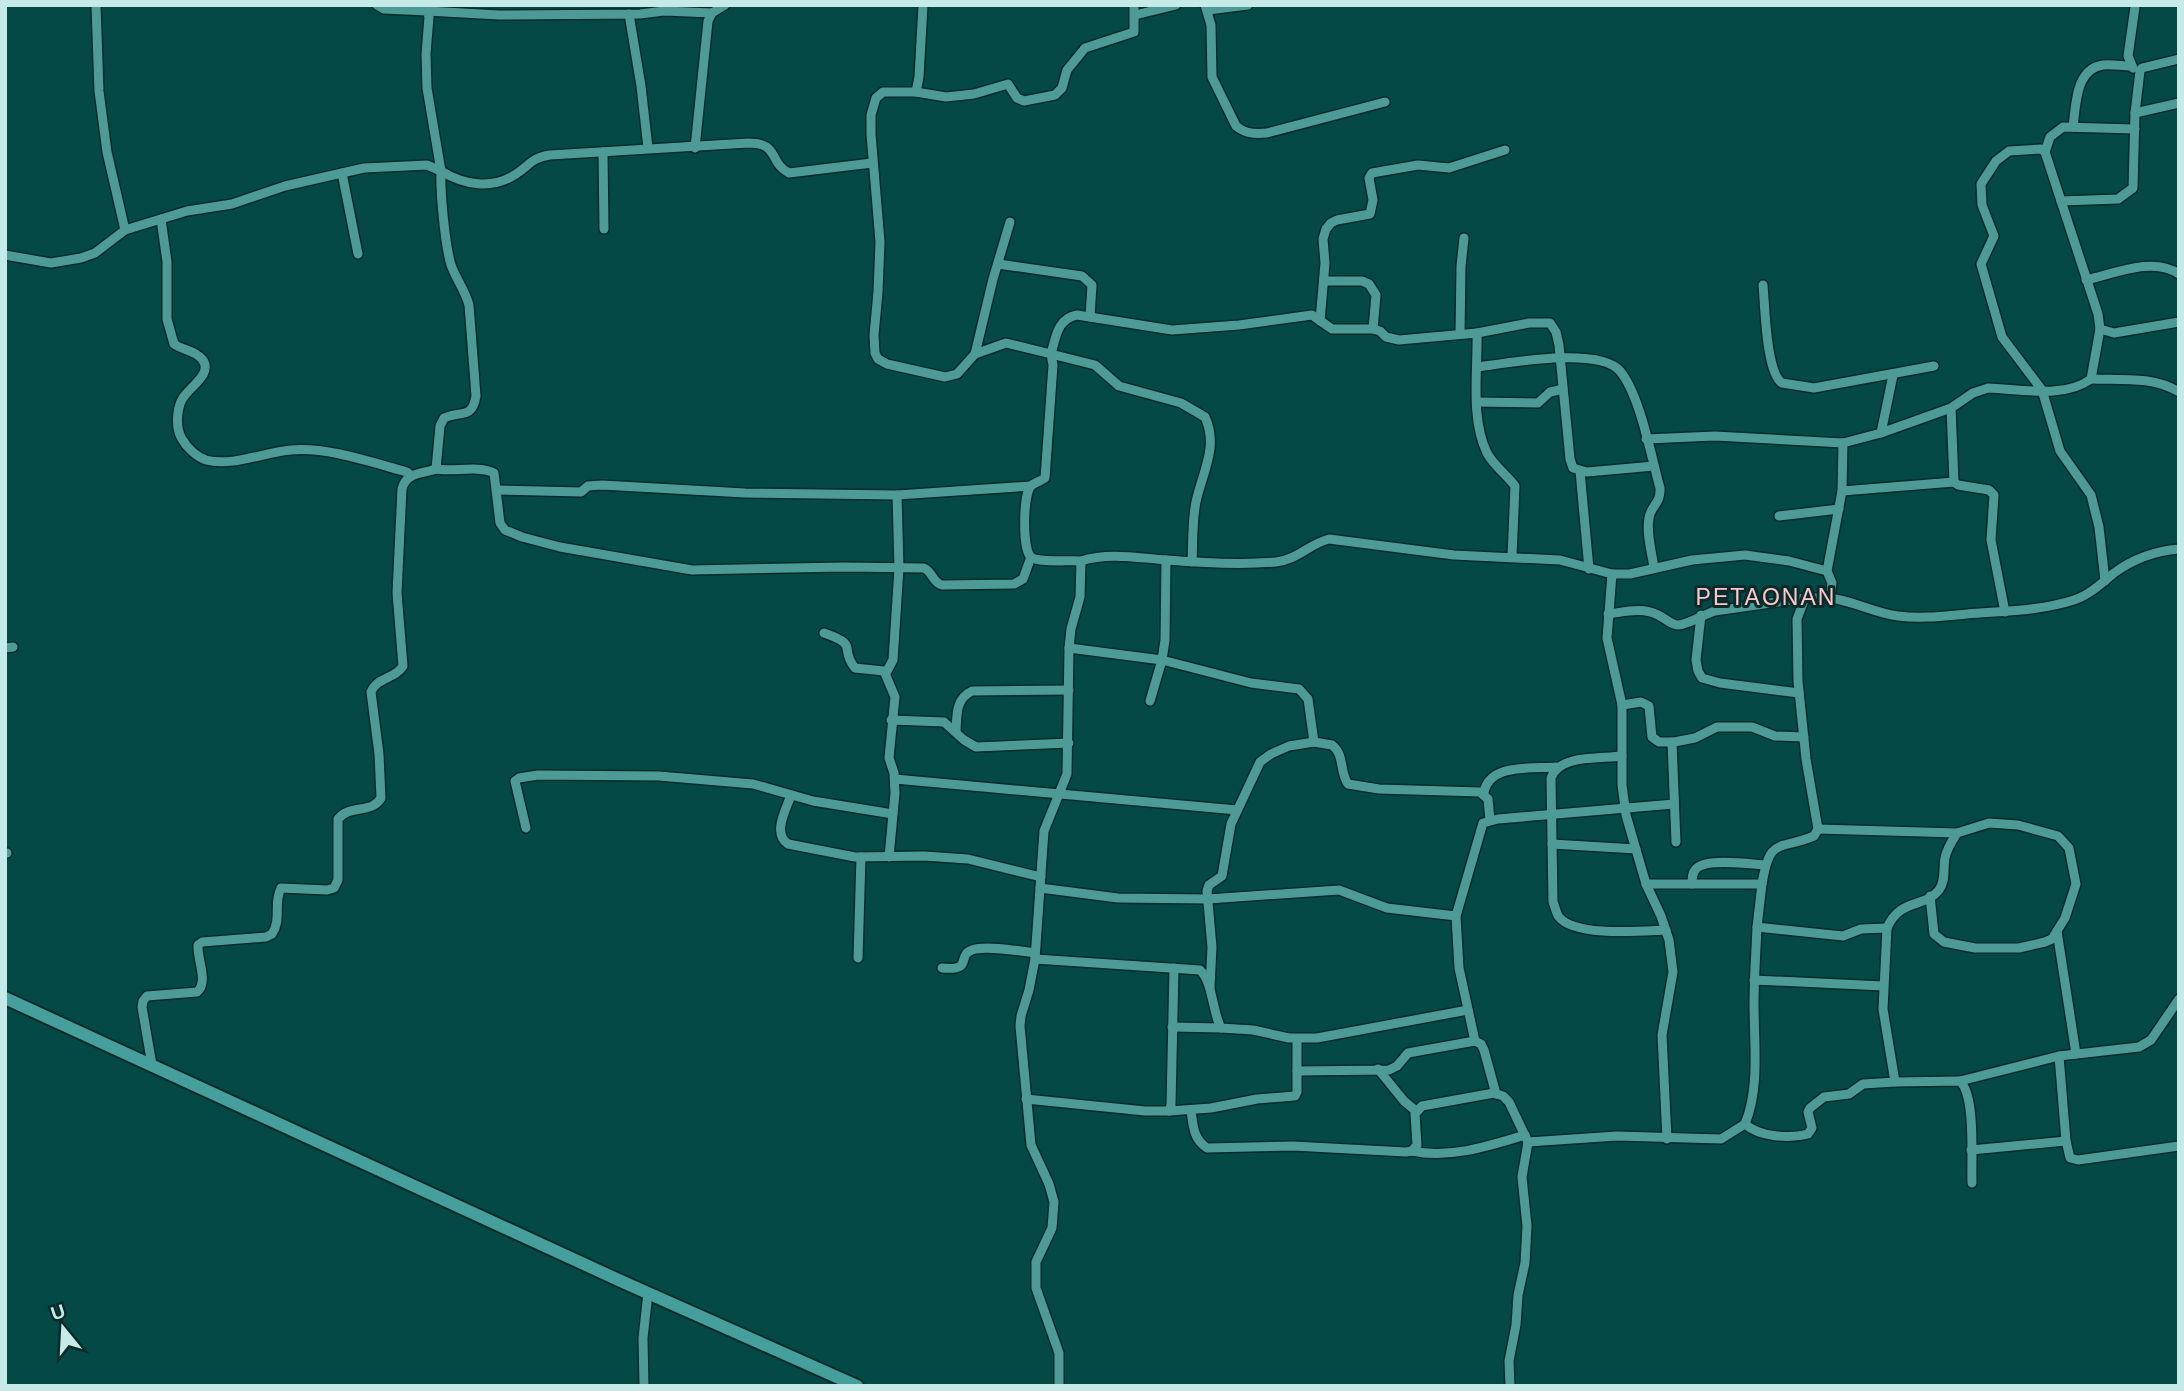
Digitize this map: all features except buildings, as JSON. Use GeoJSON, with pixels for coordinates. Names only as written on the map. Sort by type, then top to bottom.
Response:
{"type":"FeatureCollection","features":[{"type":"Feature","properties":{"kind":"main road"},"geometry":{"type":"LineString","coordinates":[[5,998],[857,1386]]}},
{"type":"Feature","properties":{"kind":"street"},"geometry":{"type":"LineString","coordinates":[[96,5],[102,114],[107,152],[125,230]]}},
{"type":"Feature","properties":{"kind":"street"},"geometry":{"type":"LineString","coordinates":[[377,5],[384,9],[499,15],[629,14],[663,8],[712,13],[725,5]]}},
{"type":"Feature","properties":{"kind":"street"},"geometry":{"type":"LineString","coordinates":[[916,92],[923,5]]}},
{"type":"Feature","properties":{"kind":"street"},"geometry":{"type":"LineString","coordinates":[[1010,222],[975,354],[957,374],[945,377],[920,373],[878,359],[874,335],[880,242],[872,163],[871,115],[876,98],[883,92],[916,92],[946,97],[974,94],[1007,84],[1017,98],[1024,101],[1055,96],[1062,88],[1068,70],[1085,48],[1130,34],[1135,28],[1135,10],[1176,5]]}},
{"type":"Feature","properties":{"kind":"street"},"geometry":{"type":"LineString","coordinates":[[1248,5],[1206,8],[1211,25],[1212,77],[1236,126],[1243,132],[1267,132],[1385,102]]}},
{"type":"Feature","properties":{"kind":"street"},"geometry":{"type":"LineString","coordinates":[[2135,7],[2128,56],[2131,66],[2139,75]]}},
{"type":"Feature","properties":{"kind":"street"},"geometry":{"type":"LineString","coordinates":[[427,12],[427,88],[441,171],[450,260],[457,280],[466,292],[469,305],[475,396],[474,408],[469,412],[444,418],[440,426],[436,469]]}},
{"type":"Feature","properties":{"kind":"street"},"geometry":{"type":"LineString","coordinates":[[695,148],[706,31],[712,13]]}},
{"type":"Feature","properties":{"kind":"street"},"geometry":{"type":"LineString","coordinates":[[629,14],[648,148]]}},
{"type":"Feature","properties":{"kind":"street"},"geometry":{"type":"LineString","coordinates":[[2061,201],[2118,199],[2133,188],[2139,75],[2142,68],[2179,60]]}},
{"type":"Feature","properties":{"kind":"street"},"geometry":{"type":"LineString","coordinates":[[2073,127],[2079,89],[2087,73],[2101,65],[2131,66]]}},
{"type":"Feature","properties":{"kind":"street"},"geometry":{"type":"LineString","coordinates":[[2135,113],[2179,103]]}},
{"type":"Feature","properties":{"kind":"street"},"geometry":{"type":"LineString","coordinates":[[2045,152],[2054,132],[2063,127],[2135,129]]}},
{"type":"Feature","properties":{"kind":"street"},"geometry":{"type":"LineString","coordinates":[[5,255],[51,263],[81,258],[101,249],[125,230],[187,211],[232,204],[285,186],[365,168],[427,164],[465,183],[497,183],[520,172],[527,163],[540,157],[648,148],[761,143],[768,147],[783,170],[789,173],[872,163]]}},
{"type":"Feature","properties":{"kind":"street"},"geometry":{"type":"LineString","coordinates":[[2091,379],[2100,329],[2098,314],[2045,152],[2029,148],[2009,151],[1996,161],[1981,184],[1982,205],[1994,236],[1993,244],[1981,264],[2002,337],[2042,390],[2060,451],[2091,495],[2096,512],[2105,581]]}},
{"type":"Feature","properties":{"kind":"street"},"geometry":{"type":"LineString","coordinates":[[1320,321],[1325,263],[1323,239],[1326,229],[1337,220],[1370,214],[1373,200],[1369,178],[1372,173],[1418,165],[1449,168],[1506,150]]}},
{"type":"Feature","properties":{"kind":"street"},"geometry":{"type":"LineString","coordinates":[[603,152],[604,229]]}},
{"type":"Feature","properties":{"kind":"street"},"geometry":{"type":"LineString","coordinates":[[342,173],[358,254]]}},
{"type":"Feature","properties":{"kind":"street"},"geometry":{"type":"LineString","coordinates":[[161,219],[167,262],[169,331],[174,344],[201,357],[204,363],[203,376],[185,394],[179,408],[180,436],[190,450],[205,459],[215,461],[260,457],[293,449],[312,451],[354,457],[407,472],[411,476]]}},
{"type":"Feature","properties":{"kind":"street"},"geometry":{"type":"LineString","coordinates":[[1460,334],[1464,238]]}},
{"type":"Feature","properties":{"kind":"street"},"geometry":{"type":"LineString","coordinates":[[998,264],[1082,276],[1092,285],[1090,317]]}},
{"type":"Feature","properties":{"kind":"street"},"geometry":{"type":"LineString","coordinates":[[2086,280],[2150,266],[2164,266],[2179,274]]}},
{"type":"Feature","properties":{"kind":"street"},"geometry":{"type":"LineString","coordinates":[[1324,281],[1362,281],[1369,284],[1376,295],[1373,329]]}},
{"type":"Feature","properties":{"kind":"street"},"geometry":{"type":"LineString","coordinates":[[1763,285],[1772,367],[1778,380],[1814,388],[1934,366]]}},
{"type":"Feature","properties":{"kind":"street"},"geometry":{"type":"LineString","coordinates":[[497,490],[581,492],[588,486],[614,485],[745,493],[897,495],[1031,486],[1045,478],[1052,354],[1060,323],[1077,316],[1172,330],[1239,325],[1312,315],[1332,328],[1373,329],[1386,337],[1399,340],[1478,333],[1529,323],[1550,323],[1556,332],[1573,468],[1580,471],[1654,466]]}},
{"type":"Feature","properties":{"kind":"street"},"geometry":{"type":"LineString","coordinates":[[2100,329],[2114,333],[2179,322]]}},
{"type":"Feature","properties":{"kind":"street"},"geometry":{"type":"LineString","coordinates":[[1478,333],[1477,402],[1480,431],[1488,456],[1515,486],[1511,557]]}},
{"type":"Feature","properties":{"kind":"street"},"geometry":{"type":"LineString","coordinates":[[975,354],[1006,344],[1095,365],[1119,386],[1181,403],[1204,414],[1209,424],[1211,451],[1196,505],[1192,562]]}},
{"type":"Feature","properties":{"kind":"street"},"geometry":{"type":"LineString","coordinates":[[1478,367],[1560,358],[1606,361],[1618,369],[1630,386],[1654,466],[1660,498],[1648,523],[1654,568]]}},
{"type":"Feature","properties":{"kind":"street"},"geometry":{"type":"LineString","coordinates":[[1881,433],[1893,375]]}},
{"type":"Feature","properties":{"kind":"street"},"geometry":{"type":"LineString","coordinates":[[1646,439],[1728,436],[1843,443],[1881,433],[1951,408],[1981,389],[2070,390],[2091,379],[2149,381],[2167,384],[2179,392]]}},
{"type":"Feature","properties":{"kind":"street"},"geometry":{"type":"LineString","coordinates":[[1477,402],[1538,403],[1549,392],[1563,389]]}},
{"type":"Feature","properties":{"kind":"street"},"geometry":{"type":"LineString","coordinates":[[1951,408],[1954,482]]}},
{"type":"Feature","properties":{"kind":"street"},"geometry":{"type":"LineString","coordinates":[[1830,598],[1832,583],[1827,571],[1842,491],[1843,443]]}},
{"type":"Feature","properties":{"kind":"street"},"geometry":{"type":"LineString","coordinates":[[152,1065],[142,1007],[147,996],[197,992],[201,989],[203,983],[198,945],[202,942],[266,937],[272,934],[278,923],[277,895],[281,888],[334,888],[338,880],[338,819],[347,810],[371,807],[378,804],[381,798],[379,754],[371,692],[373,686],[400,671],[403,666],[397,593],[402,489],[411,476],[436,469],[485,469],[494,473],[500,523],[505,530],[560,547],[692,570],[924,568],[937,583],[942,584],[1014,584],[1023,579],[1031,557]]}},
{"type":"Feature","properties":{"kind":"street"},"geometry":{"type":"LineString","coordinates":[[1580,471],[1589,569]]}},
{"type":"Feature","properties":{"kind":"street"},"geometry":{"type":"LineString","coordinates":[[1842,491],[1954,482],[1989,490],[1994,495],[1991,540],[2005,612]]}},
{"type":"Feature","properties":{"kind":"street"},"geometry":{"type":"LineString","coordinates":[[1031,486],[1025,518],[1026,550],[1031,557],[1038,560],[1081,561],[1107,555],[1192,562],[1278,562],[1294,558],[1310,546],[1329,539],[1430,553],[1560,560],[1612,574],[1692,559],[1745,555],[1789,561],[1827,571]]}},
{"type":"Feature","properties":{"kind":"street"},"geometry":{"type":"LineString","coordinates":[[886,673],[893,660],[899,568],[897,495]]}},
{"type":"Feature","properties":{"kind":"street"},"geometry":{"type":"LineString","coordinates":[[1779,516],[1839,509]]}},
{"type":"Feature","properties":{"kind":"street"},"geometry":{"type":"LineString","coordinates":[[1608,614],[1646,610],[1681,625],[1701,615],[1726,609],[1805,598],[1848,601],[1895,616],[1935,618],[2005,612],[2074,600],[2140,558],[2179,549]]}},
{"type":"Feature","properties":{"kind":"street"},"geometry":{"type":"LineString","coordinates":[[1150,701],[1162,660],[1166,560]]}},
{"type":"Feature","properties":{"kind":"street"},"geometry":{"type":"LineString","coordinates":[[1059,1386],[1059,1353],[1038,1299],[1035,1276],[1036,1262],[1052,1228],[1054,1202],[1031,1145],[1021,1016],[1035,956],[1044,831],[1068,774],[1069,648],[1080,597],[1081,561]]}},
{"type":"Feature","properties":{"kind":"street"},"geometry":{"type":"LineString","coordinates":[[1612,574],[1607,638],[1622,705],[1622,785],[1646,884],[1666,930],[1673,972],[1662,1035],[1667,1139]]}},
{"type":"Feature","properties":{"kind":"street"},"geometry":{"type":"LineString","coordinates":[[1191,1110],[1196,1137],[1199,1143],[1207,1148],[1293,1146],[1423,1153],[1466,1151],[1527,1138],[1617,1136],[1721,1139],[1745,1124],[1752,1100],[1754,980],[1766,860],[1773,850],[1784,844],[1814,836],[1818,830],[1799,693],[1797,619],[1805,598]]}},
{"type":"Feature","properties":{"kind":"street"},"geometry":{"type":"LineString","coordinates":[[1701,615],[1696,660],[1702,678],[1720,683],[1799,693]]}},
{"type":"Feature","properties":{"kind":"street"},"geometry":{"type":"LineString","coordinates":[[824,633],[843,640],[855,668],[881,669],[886,673],[895,696],[889,758],[895,779],[889,857]]}},
{"type":"Feature","properties":{"kind":"street"},"geometry":{"type":"LineString","coordinates":[[1069,648],[1162,660],[1251,683],[1298,689],[1308,699],[1314,742]]}},
{"type":"Feature","properties":{"kind":"street"},"geometry":{"type":"LineString","coordinates":[[956,732],[959,702],[963,695],[972,691],[1069,690]]}},
{"type":"Feature","properties":{"kind":"street"},"geometry":{"type":"LineString","coordinates":[[1622,705],[1646,704],[1650,711],[1652,737],[1659,742],[1695,738],[1717,727],[1752,727],[1775,736],[1804,737]]}},
{"type":"Feature","properties":{"kind":"street"},"geometry":{"type":"LineString","coordinates":[[891,720],[944,722],[976,747],[1069,743]]}},
{"type":"Feature","properties":{"kind":"street"},"geometry":{"type":"LineString","coordinates":[[1221,1028],[1212,1008],[1210,988],[1212,947],[1208,887],[1222,876],[1231,824],[1260,762],[1289,746],[1314,742],[1332,745],[1338,749],[1344,779],[1351,786],[1484,792]]}},
{"type":"Feature","properties":{"kind":"street"},"geometry":{"type":"LineString","coordinates":[[1672,742],[1676,842]]}},
{"type":"Feature","properties":{"kind":"street"},"geometry":{"type":"LineString","coordinates":[[1490,820],[1488,799],[1484,792],[1487,782],[1497,773],[1622,756]]}},
{"type":"Feature","properties":{"kind":"street"},"geometry":{"type":"LineString","coordinates":[[1556,767],[1551,778],[1553,902],[1559,916],[1566,922],[1607,932],[1666,930]]}},
{"type":"Feature","properties":{"kind":"street"},"geometry":{"type":"LineString","coordinates":[[526,828],[515,781],[538,775],[659,776],[752,785],[813,801],[893,814]]}},
{"type":"Feature","properties":{"kind":"street"},"geometry":{"type":"LineString","coordinates":[[895,779],[1237,810]]}},
{"type":"Feature","properties":{"kind":"street"},"geometry":{"type":"LineString","coordinates":[[791,795],[780,830],[783,841],[788,844],[861,857],[968,859],[1041,877]]}},
{"type":"Feature","properties":{"kind":"street"},"geometry":{"type":"LineString","coordinates":[[1475,1041],[1460,968],[1457,916],[1483,823],[1490,820],[1674,804]]}},
{"type":"Feature","properties":{"kind":"street"},"geometry":{"type":"LineString","coordinates":[[1818,830],[1957,833],[1989,822],[2018,825],[2058,836],[2068,848],[2076,884],[2065,918],[2052,939],[2020,948],[1975,948],[1951,944],[1937,938],[1934,934],[1930,897]]}},
{"type":"Feature","properties":{"kind":"street"},"geometry":{"type":"LineString","coordinates":[[1895,1082],[1883,1009],[1887,928],[1892,916],[1938,891],[1943,882],[1948,846],[1957,833]]}},
{"type":"Feature","properties":{"kind":"street"},"geometry":{"type":"LineString","coordinates":[[1552,844],[1636,849]]}},
{"type":"Feature","properties":{"kind":"street"},"geometry":{"type":"LineString","coordinates":[[858,958],[861,857]]}},
{"type":"Feature","properties":{"kind":"street"},"geometry":{"type":"LineString","coordinates":[[1692,884],[1693,874],[1701,865],[1765,865]]}},
{"type":"Feature","properties":{"kind":"street"},"geometry":{"type":"LineString","coordinates":[[1646,884],[1762,884]]}},
{"type":"Feature","properties":{"kind":"street"},"geometry":{"type":"LineString","coordinates":[[1040,888],[1118,898],[1208,899],[1339,890],[1387,908],[1457,916]]}},
{"type":"Feature","properties":{"kind":"street"},"geometry":{"type":"LineString","coordinates":[[1758,927],[1843,936],[1861,929],[1887,928]]}},
{"type":"Feature","properties":{"kind":"street"},"geometry":{"type":"LineString","coordinates":[[2057,931],[2076,1054]]}},
{"type":"Feature","properties":{"kind":"street"},"geometry":{"type":"LineString","coordinates":[[942,968],[957,969],[962,966],[971,950],[981,948],[1035,956],[1200,971],[1210,988]]}},
{"type":"Feature","properties":{"kind":"street"},"geometry":{"type":"LineString","coordinates":[[1169,1111],[1174,968]]}},
{"type":"Feature","properties":{"kind":"street"},"geometry":{"type":"LineString","coordinates":[[1754,980],[1883,986]]}},
{"type":"Feature","properties":{"kind":"street"},"geometry":{"type":"LineString","coordinates":[[1745,1124],[1756,1132],[1791,1136],[1808,1134],[1812,1131],[1810,1108],[1824,1097],[1849,1094],[1857,1085],[1960,1081],[2059,1056],[2139,1047],[2147,1044],[2179,999]]}},
{"type":"Feature","properties":{"kind":"street"},"geometry":{"type":"LineString","coordinates":[[1172,1027],[1253,1030],[1297,1039],[1317,1038],[1468,1010]]}},
{"type":"Feature","properties":{"kind":"street"},"geometry":{"type":"LineString","coordinates":[[1026,1099],[1169,1111],[1295,1096],[1297,1039]]}},
{"type":"Feature","properties":{"kind":"street"},"geometry":{"type":"LineString","coordinates":[[1297,1071],[1394,1069],[1408,1053],[1475,1041],[1481,1044],[1484,1051],[1496,1094]]}},
{"type":"Feature","properties":{"kind":"street"},"geometry":{"type":"LineString","coordinates":[[2059,1056],[2066,1141],[2070,1158],[2078,1160],[2179,1146]]}},
{"type":"Feature","properties":{"kind":"street"},"geometry":{"type":"LineString","coordinates":[[1378,1069],[1416,1111]]}},
{"type":"Feature","properties":{"kind":"street"},"geometry":{"type":"LineString","coordinates":[[1960,1081],[1969,1099],[1972,1183]]}},
{"type":"Feature","properties":{"kind":"street"},"geometry":{"type":"LineString","coordinates":[[1412,1151],[1417,1145],[1414,1120],[1416,1111],[1424,1105],[1496,1094],[1509,1102],[1527,1138],[1522,1178],[1527,1226],[1525,1263],[1509,1361],[1510,1386]]}},
{"type":"Feature","properties":{"kind":"street"},"geometry":{"type":"LineString","coordinates":[[1971,1150],[2066,1141]]}},
{"type":"Feature","properties":{"kind":"street"},"geometry":{"type":"LineString","coordinates":[[644,1386],[643,1338],[648,1293]]}},
{"type":"Feature","properties":{"kind":"district","name":"PETAONAN"},"geometry":{"type":"Point","coordinates":[1766,597]}}]}
